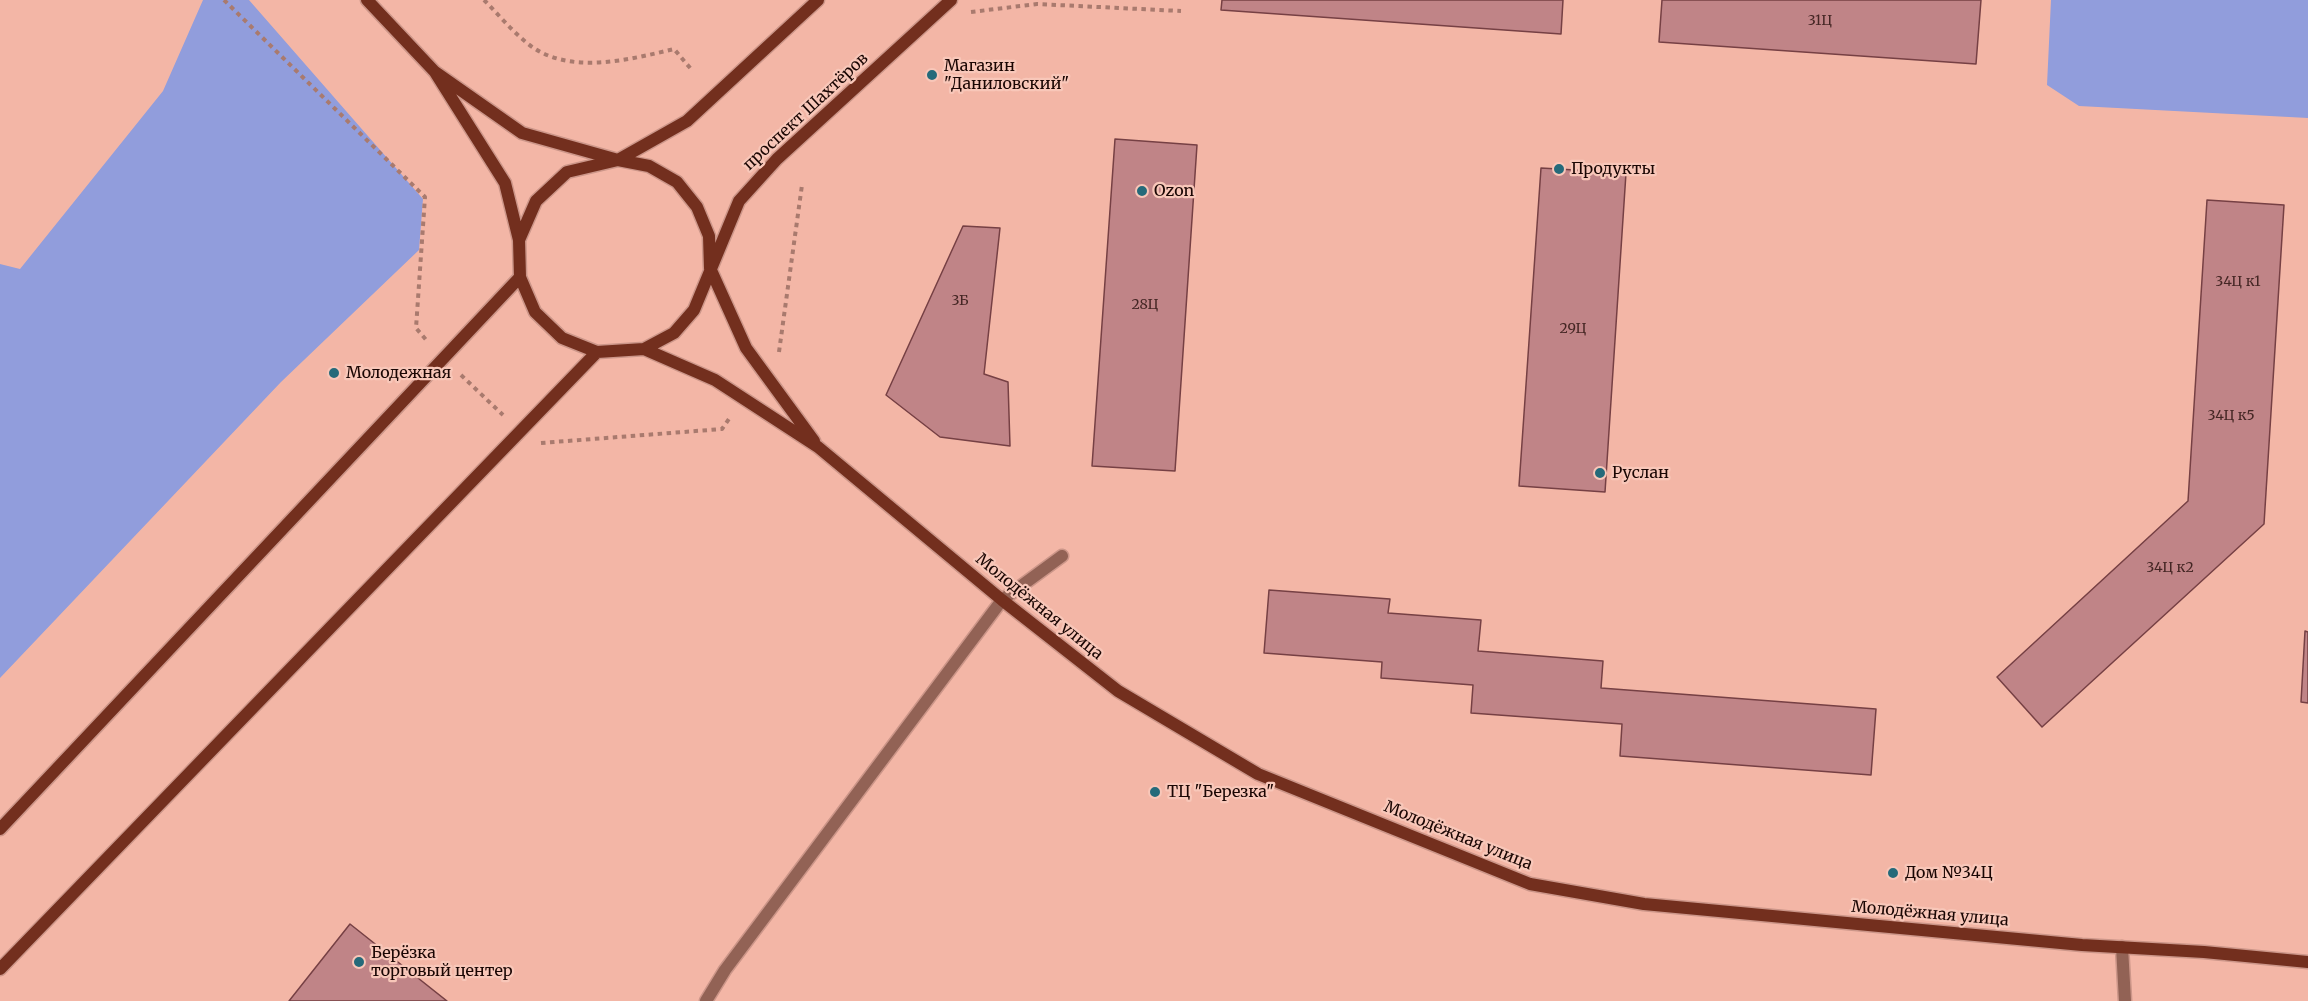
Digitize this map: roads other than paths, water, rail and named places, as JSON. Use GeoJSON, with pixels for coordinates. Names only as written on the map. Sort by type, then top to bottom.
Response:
{"type":"FeatureCollection","features":[{"type":"Feature","properties":{"kind":"main road"},"geometry":{"type":"LineString","coordinates":[[367,0],[435,72],[505,183],[519,240],[520,277],[535,312],[562,338],[597,352],[644,349],[674,333],[694,310],[711,268],[709,236],[697,207],[677,182],[650,166],[618,160],[522,133],[435,72]]}},
{"type":"Feature","properties":{"kind":"main road"},"geometry":{"type":"LineString","coordinates":[[519,240],[536,201],[567,172],[618,160],[687,121],[818,0]]}},
{"type":"Feature","properties":{"kind":"main road","name":"проспект Шахтёров"},"geometry":{"type":"LineString","coordinates":[[711,268],[739,201],[777,159],[951,0]]}},
{"type":"Feature","properties":{"kind":"main road","name":"Молодёжная улица"},"geometry":{"type":"LineString","coordinates":[[711,268],[746,348],[818,447]]}},
{"type":"Feature","properties":{"kind":"main road"},"geometry":{"type":"LineString","coordinates":[[0,829],[520,277]]}},
{"type":"Feature","properties":{"kind":"main road","name":"Молодёжная улица"},"geometry":{"type":"LineString","coordinates":[[644,349],[716,380],[818,447],[1002,600],[1118,691],[1258,774],[1530,884],[1644,904],[2308,962]]}},
{"type":"Feature","properties":{"kind":"main road"},"geometry":{"type":"LineString","coordinates":[[0,969],[597,352]]}},
{"type":"Feature","properties":{"kind":"lane"},"geometry":{"type":"LineString","coordinates":[[706,1001],[732,960],[1002,600],[1062,556]]}},
{"type":"Feature","properties":{"kind":"lane"},"geometry":{"type":"LineString","coordinates":[[2122,947],[2125,1001]]}},
{"type":"Feature","properties":{"kind":"place","name":"Магазин \"Даниловский\""},"geometry":{"type":"Point","coordinates":[932,75]}},
{"type":"Feature","properties":{"kind":"place","name":"Продукты"},"geometry":{"type":"Point","coordinates":[1559,169]}},
{"type":"Feature","properties":{"kind":"place","name":"Ozon"},"geometry":{"type":"Point","coordinates":[1142,191]}},
{"type":"Feature","properties":{"kind":"place","name":"Молодежная"},"geometry":{"type":"Point","coordinates":[334,373]}},
{"type":"Feature","properties":{"kind":"place","name":"Руслан"},"geometry":{"type":"Point","coordinates":[1600,473]}},
{"type":"Feature","properties":{"kind":"place","name":"ТЦ \"Березка\""},"geometry":{"type":"Point","coordinates":[1155,792]}},
{"type":"Feature","properties":{"kind":"place","name":"Дом №34Ц"},"geometry":{"type":"Point","coordinates":[1893,873]}},
{"type":"Feature","properties":{"kind":"place","name":"Берёзка торговый центер"},"geometry":{"type":"Point","coordinates":[359,962]}}]}
